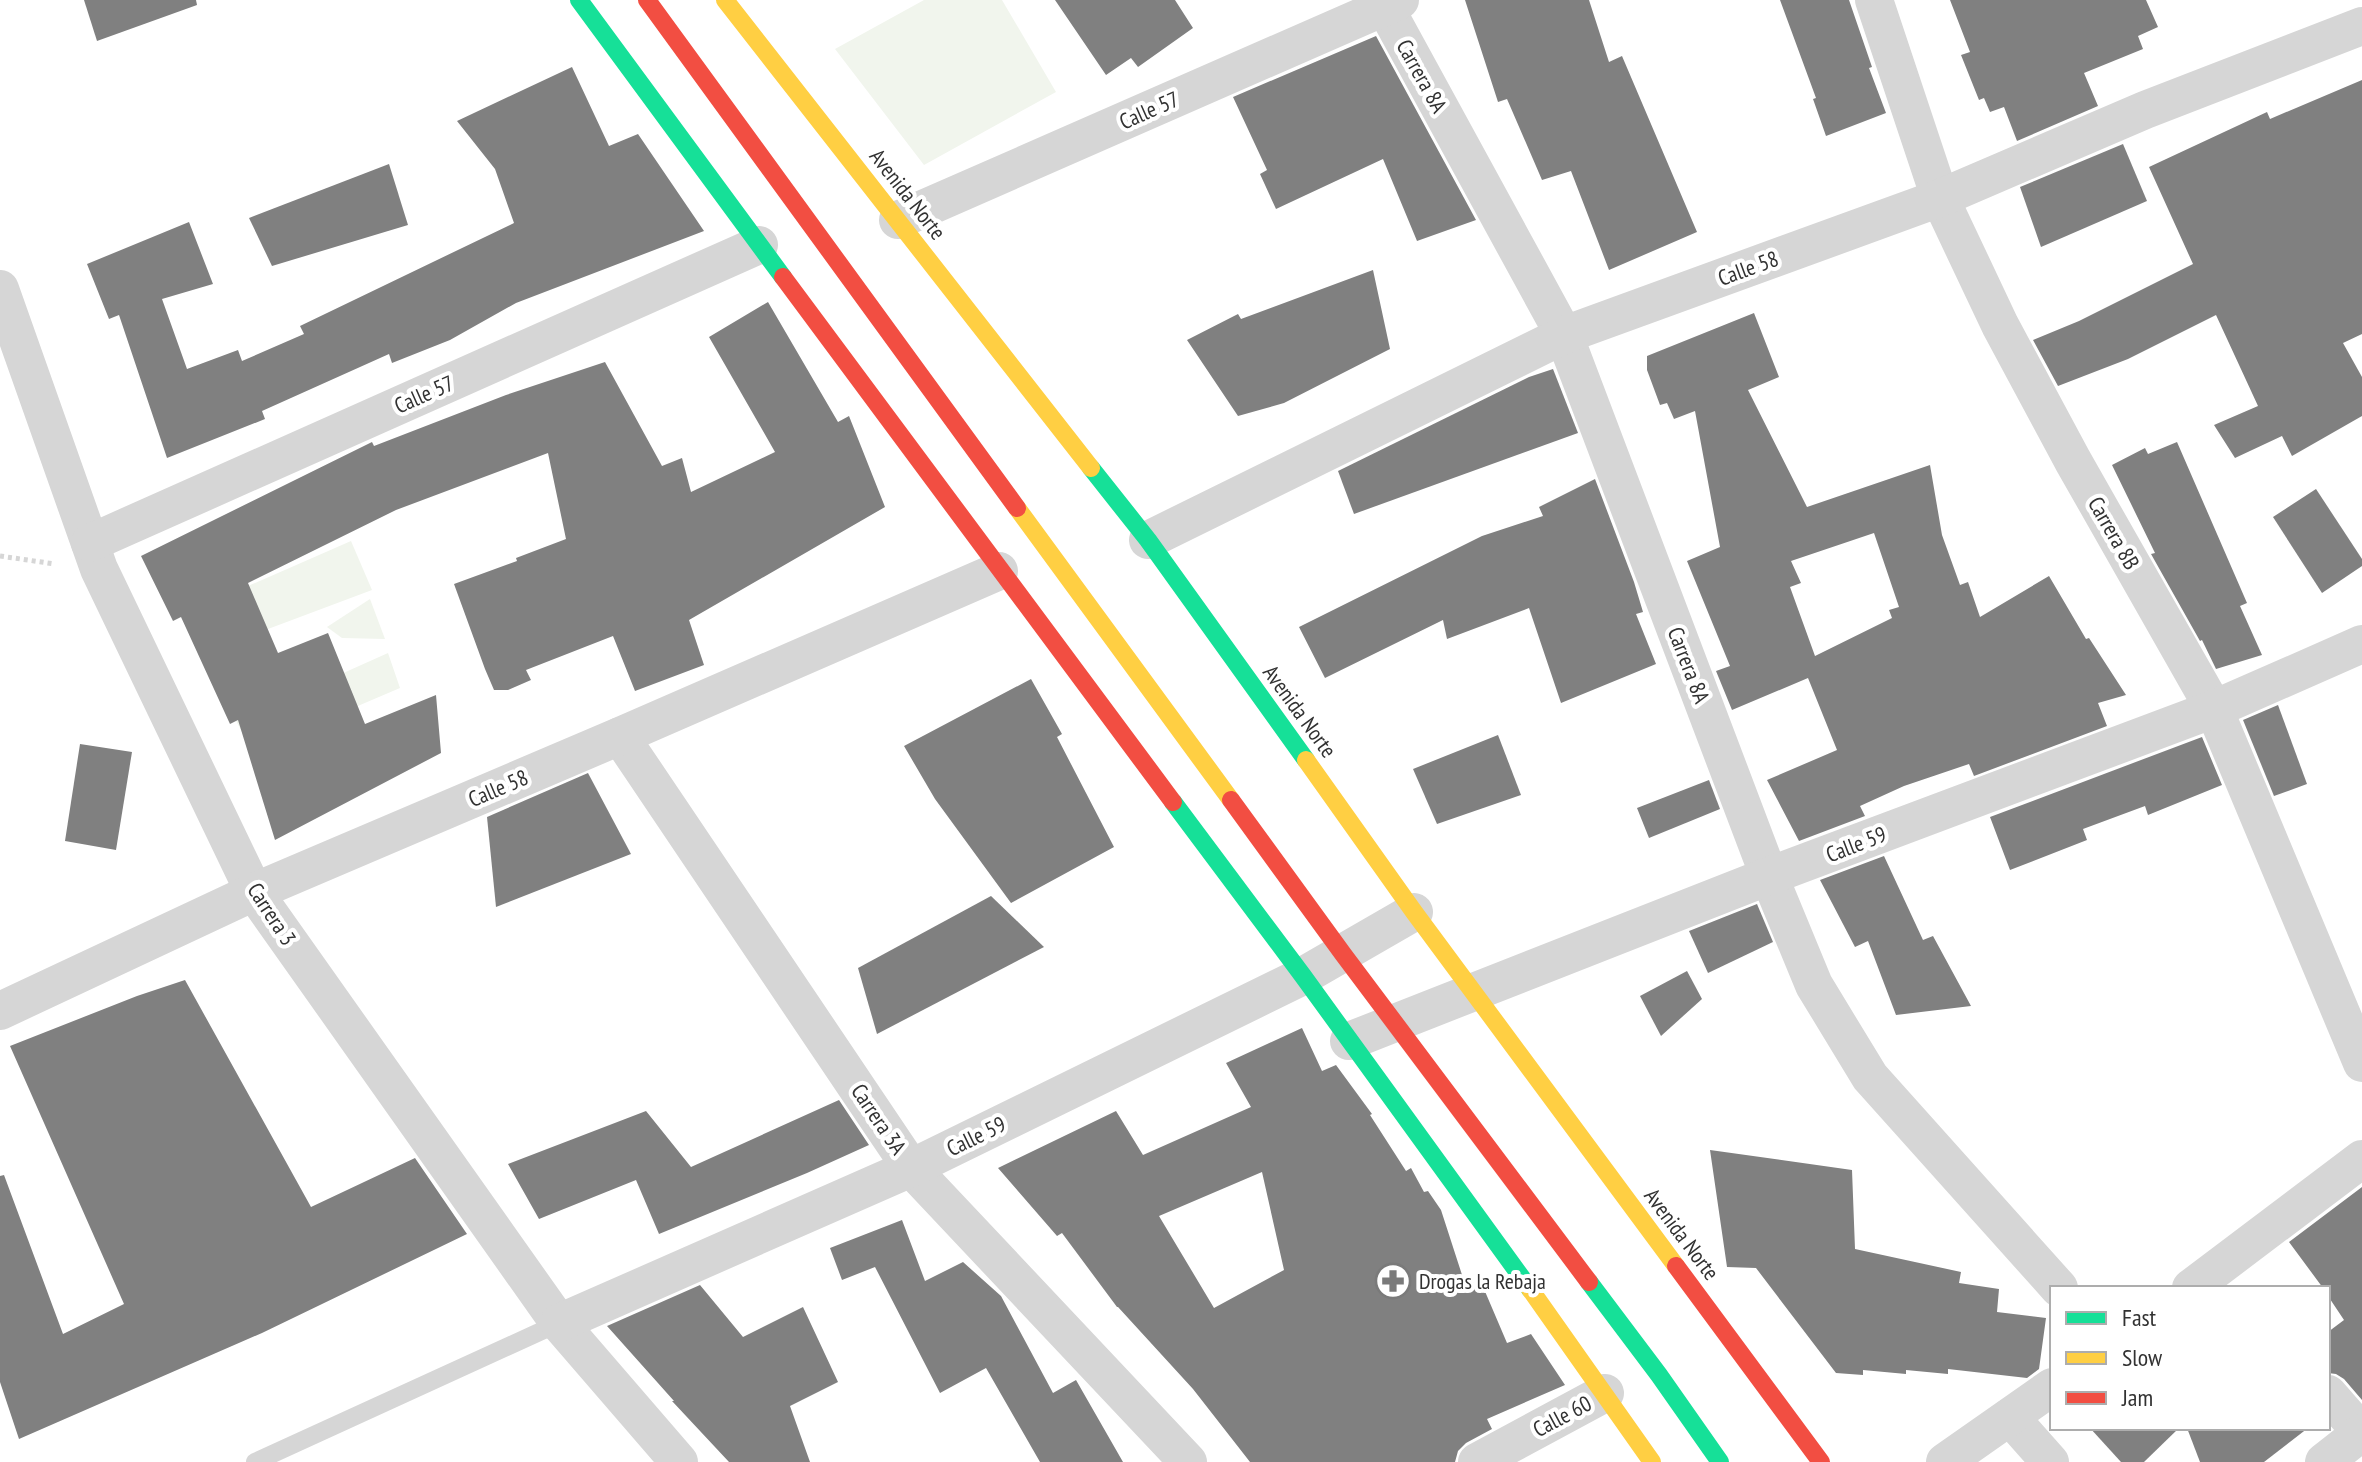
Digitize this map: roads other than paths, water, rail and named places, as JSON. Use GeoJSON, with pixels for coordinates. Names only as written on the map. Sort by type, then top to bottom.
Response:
{"type":"FeatureCollection","features":[{"type":"Feature","properties":{"kind":"main road"},"geometry":{"type":"LineString","coordinates":[[579,0],[999,571],[1303,976],[1652,1462]]}},
{"type":"Feature","properties":{"kind":"main road"},"geometry":{"type":"LineString","coordinates":[[647,0],[1343,954],[1659,1375],[1720,1462]]}},
{"type":"Feature","properties":{"kind":"main road","name":"Avenida Norte"},"geometry":{"type":"LineString","coordinates":[[725,0],[1148,540],[1414,912],[1821,1462]]}},
{"type":"Feature","properties":{"kind":"street","name":"Carrera 8B"},"geometry":{"type":"LineString","coordinates":[[1874,0],[1940,198],[2000,325],[2073,461],[2214,709],[2362,1063]]}},
{"type":"Feature","properties":{"kind":"street","name":"Calle 57"},"geometry":{"type":"LineString","coordinates":[[898,220],[1388,2]]}},
{"type":"Feature","properties":{"kind":"street","name":"Carrera 8A"},"geometry":{"type":"LineString","coordinates":[[1388,2],[1564,335],[1769,876],[1814,985],[1870,1077],[2057,1286]]}},
{"type":"Feature","properties":{"kind":"street","name":"Calle 58"},"geometry":{"type":"LineString","coordinates":[[1148,540],[1564,335],[1940,198],[2145,110],[2362,26]]}},
{"type":"Feature","properties":{"kind":"street","name":"Calle 57"},"geometry":{"type":"LineString","coordinates":[[90,543],[759,245]]}},
{"type":"Feature","properties":{"kind":"street","name":"Carrera 3"},"geometry":{"type":"LineString","coordinates":[[0,289],[99,569],[254,892],[559,1323],[679,1462]]}},
{"type":"Feature","properties":{"kind":"street","name":"Calle 58"},"geometry":{"type":"LineString","coordinates":[[0,1011],[254,892],[999,571]]}},
{"type":"Feature","properties":{"kind":"street","name":"Calle 59"},"geometry":{"type":"LineString","coordinates":[[1349,1041],[1769,876],[2214,709],[2362,644]]}},
{"type":"Feature","properties":{"kind":"street","name":"Carrera 3A"},"geometry":{"type":"LineString","coordinates":[[620,736],[911,1168],[1188,1462]]}},
{"type":"Feature","properties":{"kind":"street","name":"Calle 59"},"geometry":{"type":"LineString","coordinates":[[559,1323],[911,1168],[1303,976],[1414,912]]}},
{"type":"Feature","properties":{"kind":"street"},"geometry":{"type":"LineString","coordinates":[[2216,1281],[2362,1159]]}},
{"type":"Feature","properties":{"kind":"street"},"geometry":{"type":"LineString","coordinates":[[1945,1462],[2050,1388]]}},
{"type":"Feature","properties":{"kind":"street","name":"Calle 60"},"geometry":{"type":"LineString","coordinates":[[1477,1462],[1605,1393]]}},
{"type":"Feature","properties":{"kind":"street"},"geometry":{"type":"LineString","coordinates":[[2324,1462],[2362,1433],[2330,1396]]}},
{"type":"Feature","properties":{"kind":"street"},"geometry":{"type":"LineString","coordinates":[[2010,1417],[2050,1462]]}},
{"type":"Feature","properties":{"kind":"lane"},"geometry":{"type":"LineString","coordinates":[[255,1462],[559,1323]]}},
{"type":"Feature","properties":{"kind":"place","name":"Drogas la Rebaja"},"geometry":{"type":"Point","coordinates":[1393,1281]}}]}
